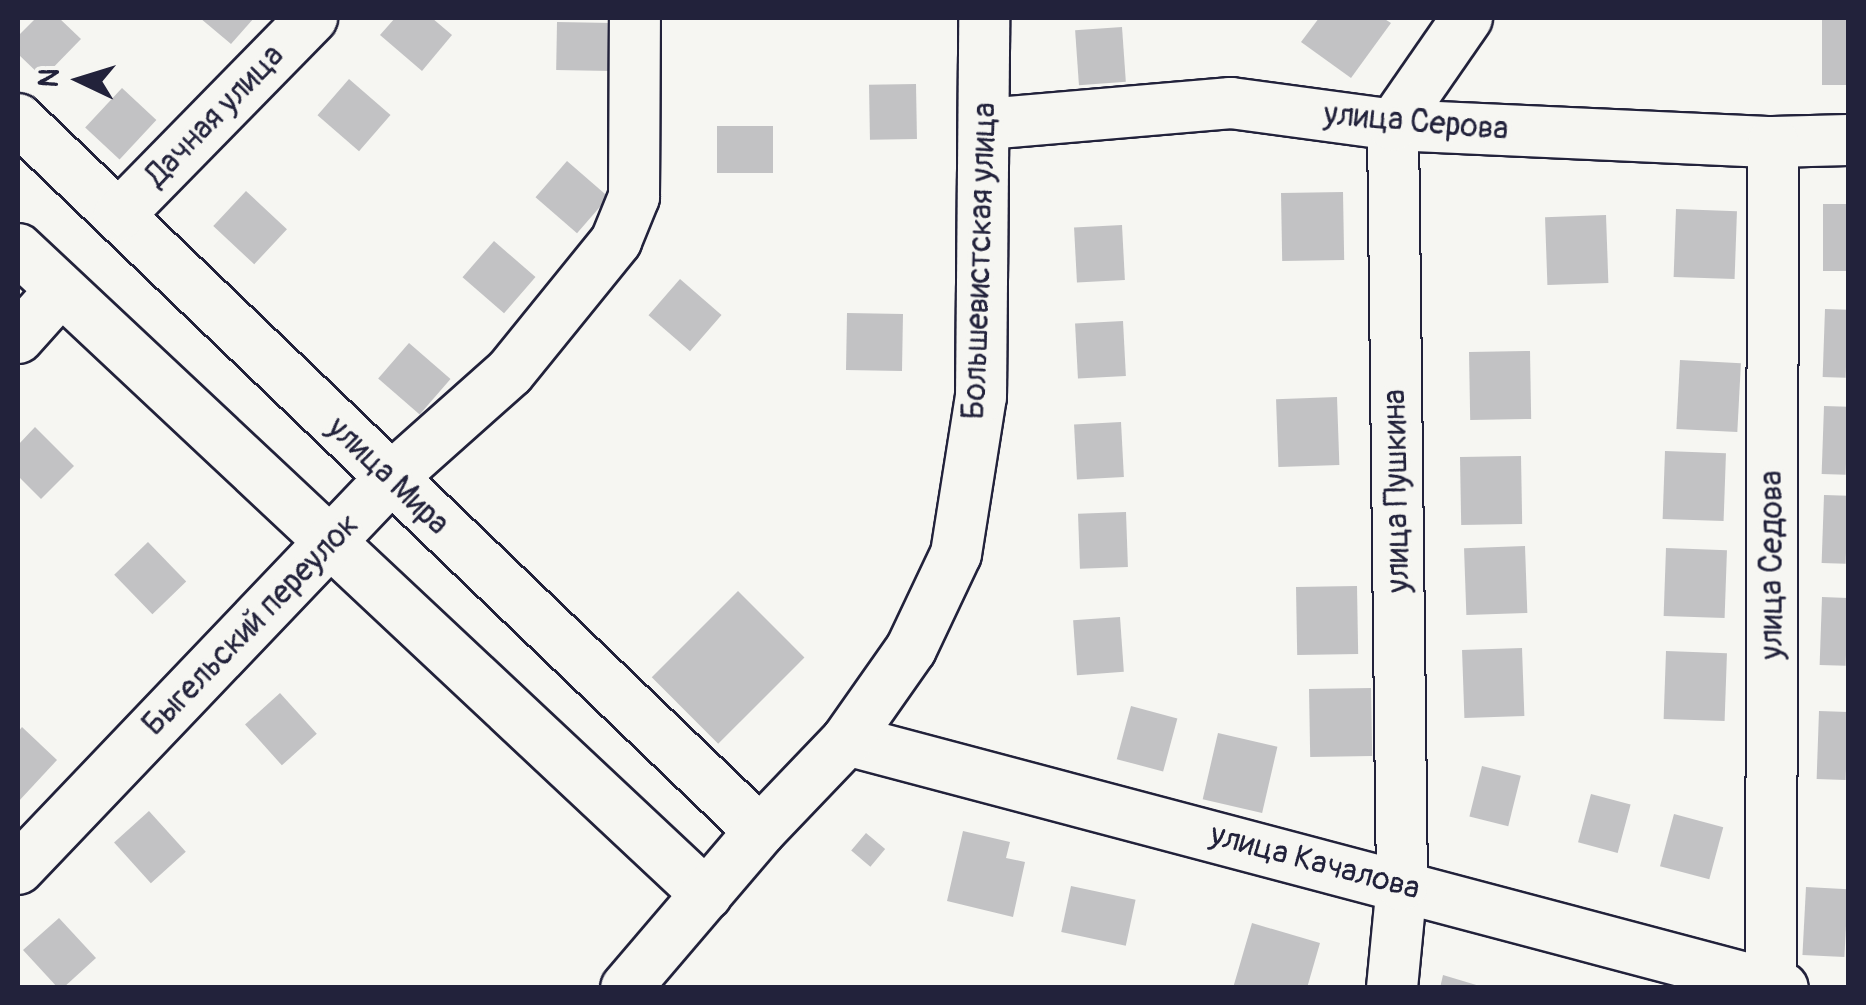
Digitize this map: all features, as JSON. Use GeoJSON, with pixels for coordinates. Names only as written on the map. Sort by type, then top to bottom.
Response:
{"type":"FeatureCollection","features":[{"type":"Feature","properties":{"kind":"street","name":"Дачная улица"},"geometry":{"type":"LineString","coordinates":[[119,214],[312,18]]}},
{"type":"Feature","properties":{"kind":"street","name":"Быгельский переулок"},"geometry":{"type":"LineString","coordinates":[[18,869],[390,478],[510,372],[616,241],[634,196],[634,18]]}},
{"type":"Feature","properties":{"kind":"street","name":"Большевистская улица"},"geometry":{"type":"LineString","coordinates":[[626,988],[760,831],[846,740],[911,648],[956,554],[981,397],[984,18]]}},
{"type":"Feature","properties":{"kind":"street"},"geometry":{"type":"LineString","coordinates":[[1393,125],[1467,18]]}},
{"type":"Feature","properties":{"kind":"street","name":"улица Серова"},"geometry":{"type":"LineString","coordinates":[[986,124],[1231,103],[1393,125],[1774,142],[1848,140]]}},
{"type":"Feature","properties":{"kind":"street","name":"улица Мира"},"geometry":{"type":"LineString","coordinates":[[18,119],[760,831]]}},
{"type":"Feature","properties":{"kind":"street","name":"улица Пушкина"},"geometry":{"type":"LineString","coordinates":[[1392,988],[1402,884],[1393,125]]}},
{"type":"Feature","properties":{"kind":"street","name":"улица Седова"},"geometry":{"type":"LineString","coordinates":[[1774,142],[1775,987]]}},
{"type":"Feature","properties":{"kind":"street"},"geometry":{"type":"LineString","coordinates":[[18,249],[707,895]]}},
{"type":"Feature","properties":{"kind":"street"},"geometry":{"type":"LineString","coordinates":[[18,338],[61,290]]}},
{"type":"Feature","properties":{"kind":"street","name":"улица Качалова"},"geometry":{"type":"LineString","coordinates":[[846,740],[1402,884],[1775,987]]}},
{"type":"Feature","properties":{"kind":"building"},"geometry":{"type":"Polygon","coordinates":[[[36,18],[59,18],[81,39],[43,78],[18,54],[18,36],[36,18]]]}},
{"type":"Feature","properties":{"kind":"building"},"geometry":{"type":"Polygon","coordinates":[[[200,18],[254,18],[231,44],[200,18]]]}},
{"type":"Feature","properties":{"kind":"building"},"geometry":{"type":"Polygon","coordinates":[[[395,18],[432,18],[452,35],[422,71],[380,35],[395,18]]]}},
{"type":"Feature","properties":{"kind":"building"},"geometry":{"type":"Polygon","coordinates":[[[1319,18],[1383,18],[1391,23],[1351,78],[1301,42],[1319,18]]]}},
{"type":"Feature","properties":{"kind":"building"},"geometry":{"type":"Polygon","coordinates":[[[1822,18],[1848,18],[1848,85],[1822,85],[1822,18]]]}},
{"type":"Feature","properties":{"kind":"building"},"geometry":{"type":"Polygon","coordinates":[[[557,22],[612,23],[611,71],[556,70],[557,22]]]}},
{"type":"Feature","properties":{"kind":"building"},"geometry":{"type":"Polygon","coordinates":[[[1122,27],[1126,82],[1079,85],[1075,30],[1122,27]]]}},
{"type":"Feature","properties":{"kind":"building"},"geometry":{"type":"Polygon","coordinates":[[[349,79],[391,115],[359,151],[318,115],[349,79]]]}},
{"type":"Feature","properties":{"kind":"building"},"geometry":{"type":"Polygon","coordinates":[[[916,84],[917,139],[870,140],[869,85],[916,84]]]}},
{"type":"Feature","properties":{"kind":"building"},"geometry":{"type":"Polygon","coordinates":[[[122,88],[156,120],[120,160],[85,127],[122,88]]]}},
{"type":"Feature","properties":{"kind":"building"},"geometry":{"type":"Polygon","coordinates":[[[717,126],[773,126],[773,173],[717,173],[717,126]]]}},
{"type":"Feature","properties":{"kind":"building"},"geometry":{"type":"Polygon","coordinates":[[[567,161],[609,197],[577,233],[536,197],[567,161]]]}},
{"type":"Feature","properties":{"kind":"building"},"geometry":{"type":"Polygon","coordinates":[[[246,191],[287,229],[254,264],[213,226],[246,191]]]}},
{"type":"Feature","properties":{"kind":"building"},"geometry":{"type":"Polygon","coordinates":[[[1343,192],[1344,260],[1282,261],[1281,193],[1343,192]]]}},
{"type":"Feature","properties":{"kind":"building"},"geometry":{"type":"Polygon","coordinates":[[[1823,204],[1848,204],[1848,271],[1823,271],[1823,204]]]}},
{"type":"Feature","properties":{"kind":"building"},"geometry":{"type":"Polygon","coordinates":[[[1676,209],[1737,211],[1735,279],[1674,277],[1676,209]]]}},
{"type":"Feature","properties":{"kind":"building"},"geometry":{"type":"Polygon","coordinates":[[[1606,215],[1608,283],[1547,285],[1545,217],[1606,215]]]}},
{"type":"Feature","properties":{"kind":"building"},"geometry":{"type":"Polygon","coordinates":[[[1122,225],[1125,280],[1077,282],[1074,228],[1122,225]]]}},
{"type":"Feature","properties":{"kind":"building"},"geometry":{"type":"Polygon","coordinates":[[[494,241],[536,277],[504,313],[463,277],[494,241]]]}},
{"type":"Feature","properties":{"kind":"building"},"geometry":{"type":"Polygon","coordinates":[[[680,279],[722,315],[690,351],[649,315],[680,279]]]}},
{"type":"Feature","properties":{"kind":"building"},"geometry":{"type":"Polygon","coordinates":[[[1825,309],[1848,310],[1846,378],[1823,377],[1825,309]]]}},
{"type":"Feature","properties":{"kind":"building"},"geometry":{"type":"Polygon","coordinates":[[[847,313],[903,314],[902,371],[846,370],[847,313]]]}},
{"type":"Feature","properties":{"kind":"building"},"geometry":{"type":"Polygon","coordinates":[[[1123,321],[1126,376],[1078,378],[1075,324],[1123,321]]]}},
{"type":"Feature","properties":{"kind":"building"},"geometry":{"type":"Polygon","coordinates":[[[409,343],[451,379],[420,415],[378,378],[409,343]]]}},
{"type":"Feature","properties":{"kind":"building"},"geometry":{"type":"Polygon","coordinates":[[[1530,351],[1531,419],[1470,420],[1469,352],[1530,351]]]}},
{"type":"Feature","properties":{"kind":"building"},"geometry":{"type":"Polygon","coordinates":[[[1680,360],[1741,363],[1737,432],[1676,429],[1680,360]]]}},
{"type":"Feature","properties":{"kind":"building"},"geometry":{"type":"Polygon","coordinates":[[[1337,397],[1339,465],[1278,467],[1276,399],[1337,397]]]}},
{"type":"Feature","properties":{"kind":"building"},"geometry":{"type":"Polygon","coordinates":[[[1824,406],[1848,407],[1846,475],[1822,474],[1824,406]]]}},
{"type":"Feature","properties":{"kind":"building"},"geometry":{"type":"Polygon","coordinates":[[[1121,422],[1124,477],[1077,479],[1074,424],[1121,422]]]}},
{"type":"Feature","properties":{"kind":"building"},"geometry":{"type":"Polygon","coordinates":[[[35,427],[74,466],[41,499],[18,476],[18,445],[35,427]]]}},
{"type":"Feature","properties":{"kind":"building"},"geometry":{"type":"Polygon","coordinates":[[[1665,451],[1726,453],[1724,521],[1663,519],[1665,451]]]}},
{"type":"Feature","properties":{"kind":"building"},"geometry":{"type":"Polygon","coordinates":[[[1521,456],[1522,524],[1461,525],[1460,457],[1521,456]]]}},
{"type":"Feature","properties":{"kind":"building"},"geometry":{"type":"Polygon","coordinates":[[[1824,495],[1848,496],[1846,564],[1822,563],[1824,495]]]}},
{"type":"Feature","properties":{"kind":"building"},"geometry":{"type":"Polygon","coordinates":[[[1126,512],[1128,567],[1080,569],[1078,514],[1126,512]]]}},
{"type":"Feature","properties":{"kind":"building"},"geometry":{"type":"Polygon","coordinates":[[[148,542],[186,582],[152,614],[114,575],[148,542]]]}},
{"type":"Feature","properties":{"kind":"building"},"geometry":{"type":"Polygon","coordinates":[[[1525,546],[1527,613],[1466,615],[1464,548],[1525,546]]]}},
{"type":"Feature","properties":{"kind":"building"},"geometry":{"type":"Polygon","coordinates":[[[1666,548],[1727,550],[1725,618],[1664,616],[1666,548]]]}},
{"type":"Feature","properties":{"kind":"building"},"geometry":{"type":"Polygon","coordinates":[[[1357,586],[1358,654],[1297,655],[1296,587],[1357,586]]]}},
{"type":"Feature","properties":{"kind":"building"},"geometry":{"type":"Polygon","coordinates":[[[738,591],[804,657],[718,744],[652,677],[738,591]]]}},
{"type":"Feature","properties":{"kind":"building"},"geometry":{"type":"Polygon","coordinates":[[[1822,597],[1848,598],[1846,666],[1820,665],[1822,597]]]}},
{"type":"Feature","properties":{"kind":"building"},"geometry":{"type":"Polygon","coordinates":[[[1120,617],[1124,672],[1077,675],[1073,620],[1120,617]]]}},
{"type":"Feature","properties":{"kind":"building"},"geometry":{"type":"Polygon","coordinates":[[[1522,648],[1524,716],[1464,718],[1462,650],[1522,648]]]}},
{"type":"Feature","properties":{"kind":"building"},"geometry":{"type":"Polygon","coordinates":[[[1666,651],[1727,653],[1725,721],[1664,719],[1666,651]]]}},
{"type":"Feature","properties":{"kind":"building"},"geometry":{"type":"Polygon","coordinates":[[[1371,688],[1372,756],[1310,757],[1309,689],[1371,688]]]}},
{"type":"Feature","properties":{"kind":"building"},"geometry":{"type":"Polygon","coordinates":[[[280,693],[317,734],[282,765],[245,724],[280,693]]]}},
{"type":"Feature","properties":{"kind":"building"},"geometry":{"type":"Polygon","coordinates":[[[1131,706],[1177,718],[1163,772],[1117,759],[1131,706]]]}},
{"type":"Feature","properties":{"kind":"building"},"geometry":{"type":"Polygon","coordinates":[[[1819,711],[1848,712],[1846,780],[1817,779],[1819,711]]]}},
{"type":"Feature","properties":{"kind":"building"},"geometry":{"type":"Polygon","coordinates":[[[22,727],[57,760],[18,802],[18,732],[22,727]]]}},
{"type":"Feature","properties":{"kind":"building"},"geometry":{"type":"Polygon","coordinates":[[[1218,733],[1277,747],[1262,813],[1203,799],[1218,733]]]}},
{"type":"Feature","properties":{"kind":"building"},"geometry":{"type":"Polygon","coordinates":[[[1482,766],[1521,776],[1508,826],[1469,816],[1482,766]]]}},
{"type":"Feature","properties":{"kind":"building"},"geometry":{"type":"Polygon","coordinates":[[[1591,794],[1631,805],[1618,853],[1578,842],[1591,794]]]}},
{"type":"Feature","properties":{"kind":"building"},"geometry":{"type":"Polygon","coordinates":[[[149,811],[186,852],[151,883],[114,842],[149,811]]]}},
{"type":"Feature","properties":{"kind":"building"},"geometry":{"type":"Polygon","coordinates":[[[1674,814],[1723,827],[1709,879],[1660,866],[1674,814]]]}},
{"type":"Feature","properties":{"kind":"building"},"geometry":{"type":"Polygon","coordinates":[[[963,831],[1010,842],[1006,858],[1025,862],[1013,917],[947,901],[963,831]]]}},
{"type":"Feature","properties":{"kind":"building"},"geometry":{"type":"Polygon","coordinates":[[[866,833],[885,849],[870,867],[851,851],[866,833]]]}},
{"type":"Feature","properties":{"kind":"building"},"geometry":{"type":"Polygon","coordinates":[[[1071,886],[1136,900],[1126,946],[1061,932],[1071,886]]]}},
{"type":"Feature","properties":{"kind":"building"},"geometry":{"type":"Polygon","coordinates":[[[1806,887],[1848,889],[1844,957],[1802,955],[1806,887]]]}},
{"type":"Feature","properties":{"kind":"building"},"geometry":{"type":"Polygon","coordinates":[[[59,918],[96,958],[63,988],[58,988],[23,950],[59,918]]]}},
{"type":"Feature","properties":{"kind":"building"},"geometry":{"type":"Polygon","coordinates":[[[1252,923],[1320,943],[1307,988],[1233,988],[1252,923]]]}},
{"type":"Feature","properties":{"kind":"building"},"geometry":{"type":"Polygon","coordinates":[[[1443,975],[1483,987],[1483,988],[1440,988],[1443,975]]]}}]}
